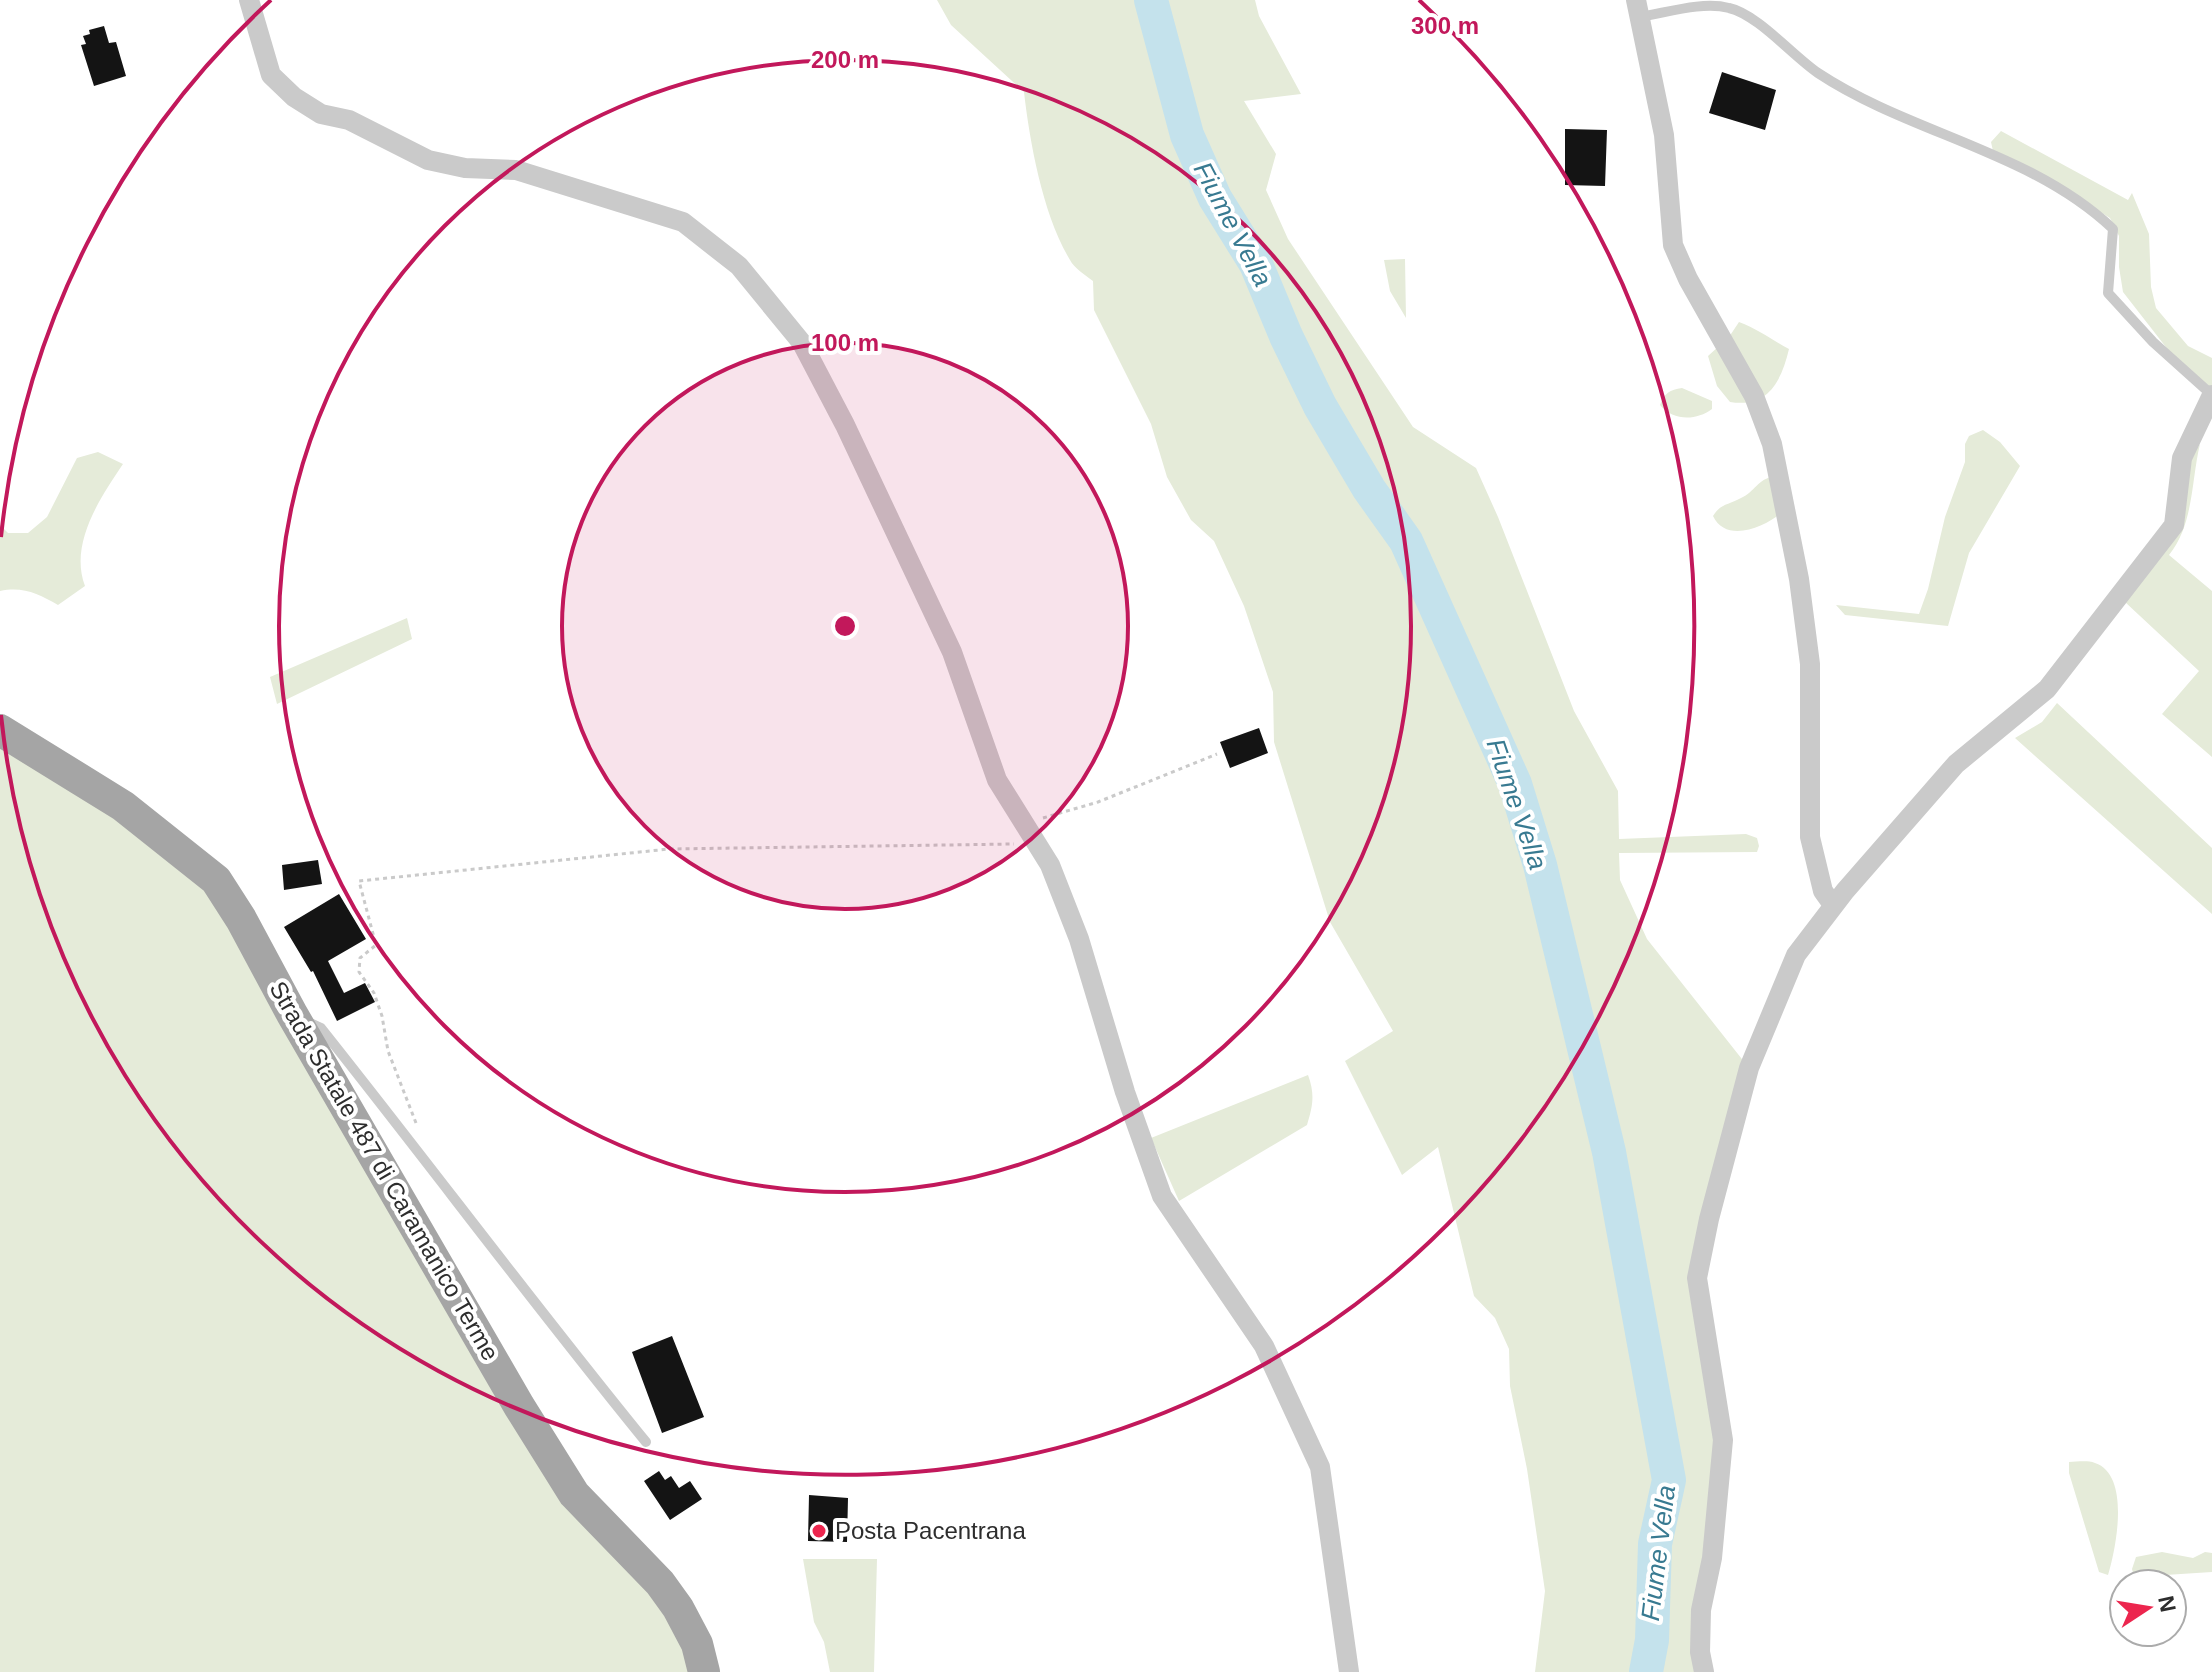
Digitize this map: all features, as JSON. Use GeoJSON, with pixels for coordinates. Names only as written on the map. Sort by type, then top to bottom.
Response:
{"type":"FeatureCollection","features":[{"type":"Feature","properties":{"kind":"main road","name":"Strada Statale 487 di Caramanico Terme"},"geometry":{"type":"LineString","coordinates":[[0,730],[123,806],[216,880],[527,1419],[574,1494],[660,1583],[678,1608],[697,1644],[704,1672]]}},
{"type":"Feature","properties":{"kind":"street"},"geometry":{"type":"LineString","coordinates":[[249,0],[271,75],[294,97],[321,114],[349,120],[428,160],[465,168],[516,170],[683,222],[739,266],[802,343],[845,425],[952,652],[997,780],[1050,865],[1079,939],[1125,1092],[1162,1196],[1264,1346],[1320,1467],[1349,1672]]}},
{"type":"Feature","properties":{"kind":"street"},"geometry":{"type":"LineString","coordinates":[[1638,9],[1664,135],[1673,245],[1688,279],[1754,396],[1772,444],[1799,579],[1810,664],[1810,837],[1823,891],[1833,905]]}},
{"type":"Feature","properties":{"kind":"street"},"geometry":{"type":"LineString","coordinates":[[1704,1672],[1700,1652],[1701,1610],[1712,1558],[1723,1440],[1697,1278],[1749,1068],[1796,955],[1833,905],[1956,764],[2047,689],[2174,525],[2182,458],[2212,395]]}},
{"type":"Feature","properties":{"kind":"lane"},"geometry":{"type":"LineString","coordinates":[[1638,9],[1730,8],[1752,20],[1816,72],[1851,93],[1964,141],[2030,173],[2091,208],[2113,229],[2108,293],[2153,342],[2212,395]]}},
{"type":"Feature","properties":{"kind":"lane"},"geometry":{"type":"LineString","coordinates":[[292,1014],[321,1028],[646,1442]]}},
{"type":"Feature","properties":{"kind":"path"},"geometry":{"type":"LineString","coordinates":[[1024,824],[1098,802],[1217,754]]}},
{"type":"Feature","properties":{"kind":"path"},"geometry":{"type":"LineString","coordinates":[[425,1158],[414,1116],[388,1051],[374,993],[359,972],[360,958],[376,945],[359,881],[669,849],[1037,844]]}},
{"type":"Feature","properties":{"kind":"green space"},"geometry":{"type":"Polygon","coordinates":[[[937,0],[1255,0],[1259,16],[1301,94],[1244,101],[1276,154],[1266,190],[1288,239],[1413,427],[1476,468],[1574,711],[1618,791],[1619,839],[1746,834],[1757,838],[1757,852],[1619,853],[1620,880],[1647,939],[1749,1068],[1697,1278],[1723,1440],[1704,1672],[1535,1672],[1545,1591],[1527,1469],[1510,1386],[1509,1349],[1495,1318],[1474,1296],[1438,1147],[1402,1175],[1345,1061],[1393,1031],[1330,922],[1274,742],[1273,692],[1244,606],[1214,541],[1191,520],[1167,477],[1151,424],[1094,310],[1093,281],[1074,266],[1052,222],[1039,179],[1024,92],[951,25],[937,0]]]}},
{"type":"Feature","properties":{"kind":"green space"},"geometry":{"type":"Polygon","coordinates":[[[2001,131],[2128,200],[2132,193],[2149,234],[2151,287],[2156,308],[2188,346],[2212,358],[2212,389],[2169,351],[2123,292],[2119,236],[2110,218],[2037,173],[1993,151],[1991,142],[2001,131]]]}},
{"type":"Feature","properties":{"kind":"green space"},"geometry":{"type":"Polygon","coordinates":[[[1405,259],[1406,318],[1390,291],[1384,260],[1405,259]]]}},
{"type":"Feature","properties":{"kind":"green space"},"geometry":{"type":"Polygon","coordinates":[[[1739,322],[1789,349],[1782,372],[1771,390],[1763,397],[1743,403],[1730,402],[1717,386],[1708,356],[1729,337],[1739,322]]]}},
{"type":"Feature","properties":{"kind":"green space"},"geometry":{"type":"Polygon","coordinates":[[[1682,388],[1712,401],[1712,409],[1699,416],[1685,418],[1671,414],[1660,405],[1671,391],[1682,388]]]}},
{"type":"Feature","properties":{"kind":"green space"},"geometry":{"type":"Polygon","coordinates":[[[1983,430],[2000,442],[2020,466],[1969,553],[1948,626],[1845,615],[1836,605],[1919,614],[1945,517],[1965,462],[1965,444],[1969,436],[1983,430]]]}},
{"type":"Feature","properties":{"kind":"green space"},"geometry":{"type":"Polygon","coordinates":[[[2200,444],[2187,516],[2169,555],[2212,591],[2212,757],[2162,714],[2199,671],[2125,602],[2173,535],[2192,456],[2200,444]]]}},
{"type":"Feature","properties":{"kind":"green space"},"geometry":{"type":"Polygon","coordinates":[[[98,452],[123,464],[97,506],[84,538],[81,570],[85,586],[58,605],[30,592],[0,591],[0,525],[8,533],[28,533],[47,517],[77,458],[98,452]]]}},
{"type":"Feature","properties":{"kind":"green space"},"geometry":{"type":"Polygon","coordinates":[[[1775,476],[1782,512],[1775,518],[1757,527],[1736,531],[1719,524],[1713,516],[1719,509],[1775,476]]]}},
{"type":"Feature","properties":{"kind":"green space"},"geometry":{"type":"Polygon","coordinates":[[[407,618],[412,639],[277,704],[270,677],[407,618]]]}},
{"type":"Feature","properties":{"kind":"green space"},"geometry":{"type":"Polygon","coordinates":[[[2057,703],[2212,848],[2212,914],[2015,738],[2042,722],[2057,703]]]}},
{"type":"Feature","properties":{"kind":"green space"},"geometry":{"type":"Polygon","coordinates":[[[0,730],[194,862],[519,1406],[626,1547],[704,1672],[0,1672],[0,730]]]}},
{"type":"Feature","properties":{"kind":"green space"},"geometry":{"type":"Polygon","coordinates":[[[1308,1075],[1312,1100],[1307,1125],[1179,1201],[1151,1138],[1308,1075]]]}},
{"type":"Feature","properties":{"kind":"green space"},"geometry":{"type":"Polygon","coordinates":[[[2069,1462],[2095,1463],[2106,1470],[2113,1482],[2118,1514],[2108,1575],[2099,1572],[2069,1473],[2069,1462]]]}},
{"type":"Feature","properties":{"kind":"green space"},"geometry":{"type":"Polygon","coordinates":[[[2162,1552],[2193,1558],[2205,1552],[2212,1553],[2212,1572],[2188,1574],[2188,1568],[2132,1568],[2136,1557],[2162,1552]]]}},
{"type":"Feature","properties":{"kind":"green space"},"geometry":{"type":"Polygon","coordinates":[[[803,1559],[877,1559],[874,1672],[830,1672],[824,1642],[814,1622],[803,1559]]]}},
{"type":"Feature","properties":{"kind":"building"},"geometry":{"type":"Polygon","coordinates":[[[104,26],[109,43],[116,42],[126,76],[94,86],[81,45],[86,44],[83,36],[90,34],[89,30],[104,26]]]}},
{"type":"Feature","properties":{"kind":"building"},"geometry":{"type":"Polygon","coordinates":[[[1722,72],[1776,90],[1765,130],[1709,113],[1722,72]]]}},
{"type":"Feature","properties":{"kind":"building"},"geometry":{"type":"Polygon","coordinates":[[[1565,129],[1607,130],[1605,186],[1565,185],[1565,129]]]}},
{"type":"Feature","properties":{"kind":"building"},"geometry":{"type":"Polygon","coordinates":[[[1259,728],[1268,753],[1230,768],[1220,742],[1259,728]]]}},
{"type":"Feature","properties":{"kind":"building"},"geometry":{"type":"Polygon","coordinates":[[[318,860],[322,884],[284,890],[282,865],[318,860]]]}},
{"type":"Feature","properties":{"kind":"building"},"geometry":{"type":"Polygon","coordinates":[[[339,894],[366,939],[328,961],[344,993],[365,983],[375,1002],[337,1021],[313,971],[284,927],[339,894]]]}},
{"type":"Feature","properties":{"kind":"building"},"geometry":{"type":"Polygon","coordinates":[[[672,1336],[704,1417],[662,1433],[632,1352],[672,1336]]]}},
{"type":"Feature","properties":{"kind":"building"},"geometry":{"type":"Polygon","coordinates":[[[659,1471],[665,1480],[671,1476],[679,1488],[690,1481],[702,1499],[670,1520],[644,1481],[659,1471]]]}},
{"type":"Feature","properties":{"kind":"building"},"geometry":{"type":"Polygon","coordinates":[[[809,1495],[848,1498],[847,1542],[808,1541],[809,1495]]]}},
{"type":"Feature","properties":{"kind":"waterway","name":"Fiume Vella"},"geometry":{"type":"LineString","coordinates":[[1151,0],[1187,135],[1215,198],[1256,264],[1320,406],[1369,489],[1406,541],[1515,784],[1540,865],[1609,1152],[1669,1480],[1655,1544],[1652,1640],[1646,1672]]}},
{"type":"Feature","properties":{"kind":"place","name":"Posta Pacentrana"},"geometry":{"type":"Point","coordinates":[819,1531]}}]}
